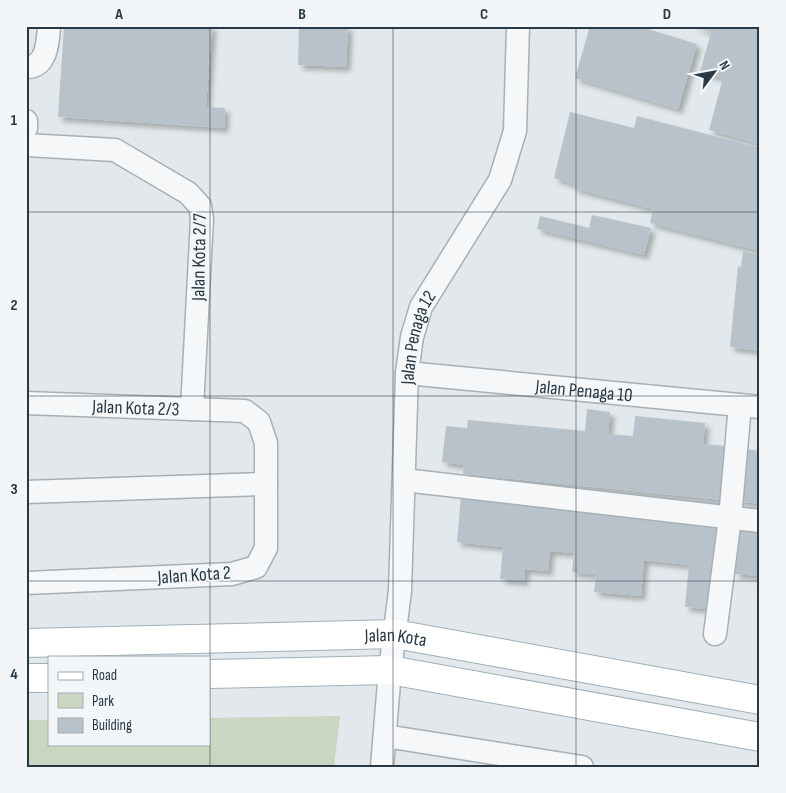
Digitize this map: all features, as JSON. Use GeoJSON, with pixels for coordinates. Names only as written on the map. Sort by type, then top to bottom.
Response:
{"type":"FeatureCollection","features":[{"type":"Feature","properties":{"kind":"main road","name":"Jalan Kota"},"geometry":{"type":"LineString","coordinates":[[26,643],[395,634],[760,700]]}},
{"type":"Feature","properties":{"kind":"main road","name":"Jalan Kota"},"geometry":{"type":"LineString","coordinates":[[210,674],[390,670],[760,737]]}},
{"type":"Feature","properties":{"kind":"main road"},"geometry":{"type":"LineString","coordinates":[[26,678],[48,678]]}},
{"type":"Feature","properties":{"kind":"street"},"geometry":{"type":"LineString","coordinates":[[34,64],[47,48],[49,26]]}},
{"type":"Feature","properties":{"kind":"street","name":"Jalan Penaga 12"},"geometry":{"type":"LineString","coordinates":[[382,767],[390,670],[400,591],[407,373],[412,337],[421,307],[500,180],[515,132],[518,26]]}},
{"type":"Feature","properties":{"kind":"street"},"geometry":{"type":"LineString","coordinates":[[26,121],[26,128]]}},
{"type":"Feature","properties":{"kind":"street","name":"Jalan Kota 2/7"},"geometry":{"type":"LineString","coordinates":[[26,144],[114,150],[188,193],[200,206],[202,219],[192,409]]}},
{"type":"Feature","properties":{"kind":"street","name":"Jalan Penaga 10"},"geometry":{"type":"LineString","coordinates":[[407,373],[750,406]]}},
{"type":"Feature","properties":{"kind":"street","name":"Jalan Kota 2/3"},"geometry":{"type":"LineString","coordinates":[[26,403],[245,411]]}},
{"type":"Feature","properties":{"kind":"street"},"geometry":{"type":"LineString","coordinates":[[716,634],[730,518],[750,406]]}},
{"type":"Feature","properties":{"kind":"street","name":"Jalan Kota 2"},"geometry":{"type":"LineString","coordinates":[[26,584],[232,574],[256,566],[266,548],[266,443],[259,422],[245,411]]}},
{"type":"Feature","properties":{"kind":"street"},"geometry":{"type":"LineString","coordinates":[[404,480],[760,521]]}},
{"type":"Feature","properties":{"kind":"street"},"geometry":{"type":"LineString","coordinates":[[26,492],[266,484]]}},
{"type":"Feature","properties":{"kind":"street"},"geometry":{"type":"LineString","coordinates":[[385,736],[582,767]]}},
{"type":"Feature","properties":{"kind":"green space"},"geometry":{"type":"Polygon","coordinates":[[[340,716],[334,767],[26,767],[26,720],[48,720],[48,746],[210,746],[210,718],[340,716]]]}},
{"type":"Feature","properties":{"kind":"building"},"geometry":{"type":"Polygon","coordinates":[[[64,26],[212,26],[206,107],[225,108],[224,128],[58,117],[64,26]]]}},
{"type":"Feature","properties":{"kind":"building"},"geometry":{"type":"Polygon","coordinates":[[[299,26],[348,26],[346,67],[298,65],[299,26]]]}},
{"type":"Feature","properties":{"kind":"building"},"geometry":{"type":"Polygon","coordinates":[[[590,26],[638,26],[697,44],[678,109],[575,78],[590,26]]]}},
{"type":"Feature","properties":{"kind":"building"},"geometry":{"type":"Polygon","coordinates":[[[692,26],[760,26],[760,144],[709,130],[723,78],[700,72],[711,32],[692,26]]]}},
{"type":"Feature","properties":{"kind":"building"},"geometry":{"type":"Polygon","coordinates":[[[570,112],[634,128],[637,116],[760,148],[760,251],[650,223],[653,209],[573,188],[574,184],[554,178],[570,112]]]}},
{"type":"Feature","properties":{"kind":"building"},"geometry":{"type":"Polygon","coordinates":[[[592,215],[651,228],[644,255],[537,229],[540,216],[589,228],[592,215]]]}},
{"type":"Feature","properties":{"kind":"building"},"geometry":{"type":"Polygon","coordinates":[[[743,251],[760,255],[760,351],[730,347],[738,266],[741,267],[743,251]]]}},
{"type":"Feature","properties":{"kind":"building"},"geometry":{"type":"Polygon","coordinates":[[[587,409],[610,412],[608,434],[633,436],[635,416],[705,423],[703,444],[727,446],[722,500],[463,474],[464,465],[442,462],[446,426],[467,428],[468,420],[585,431],[587,409]]]}},
{"type":"Feature","properties":{"kind":"building"},"geometry":{"type":"Polygon","coordinates":[[[743,449],[760,451],[760,504],[737,501],[743,449]]]}},
{"type":"Feature","properties":{"kind":"building"},"geometry":{"type":"Polygon","coordinates":[[[461,495],[716,522],[708,609],[685,607],[689,565],[644,560],[641,596],[594,592],[596,575],[572,572],[574,553],[550,551],[548,571],[525,569],[524,581],[500,579],[503,547],[457,542],[461,495]]]}},
{"type":"Feature","properties":{"kind":"building"},"geometry":{"type":"Polygon","coordinates":[[[739,528],[760,530],[760,576],[735,574],[739,528]]]}}]}
